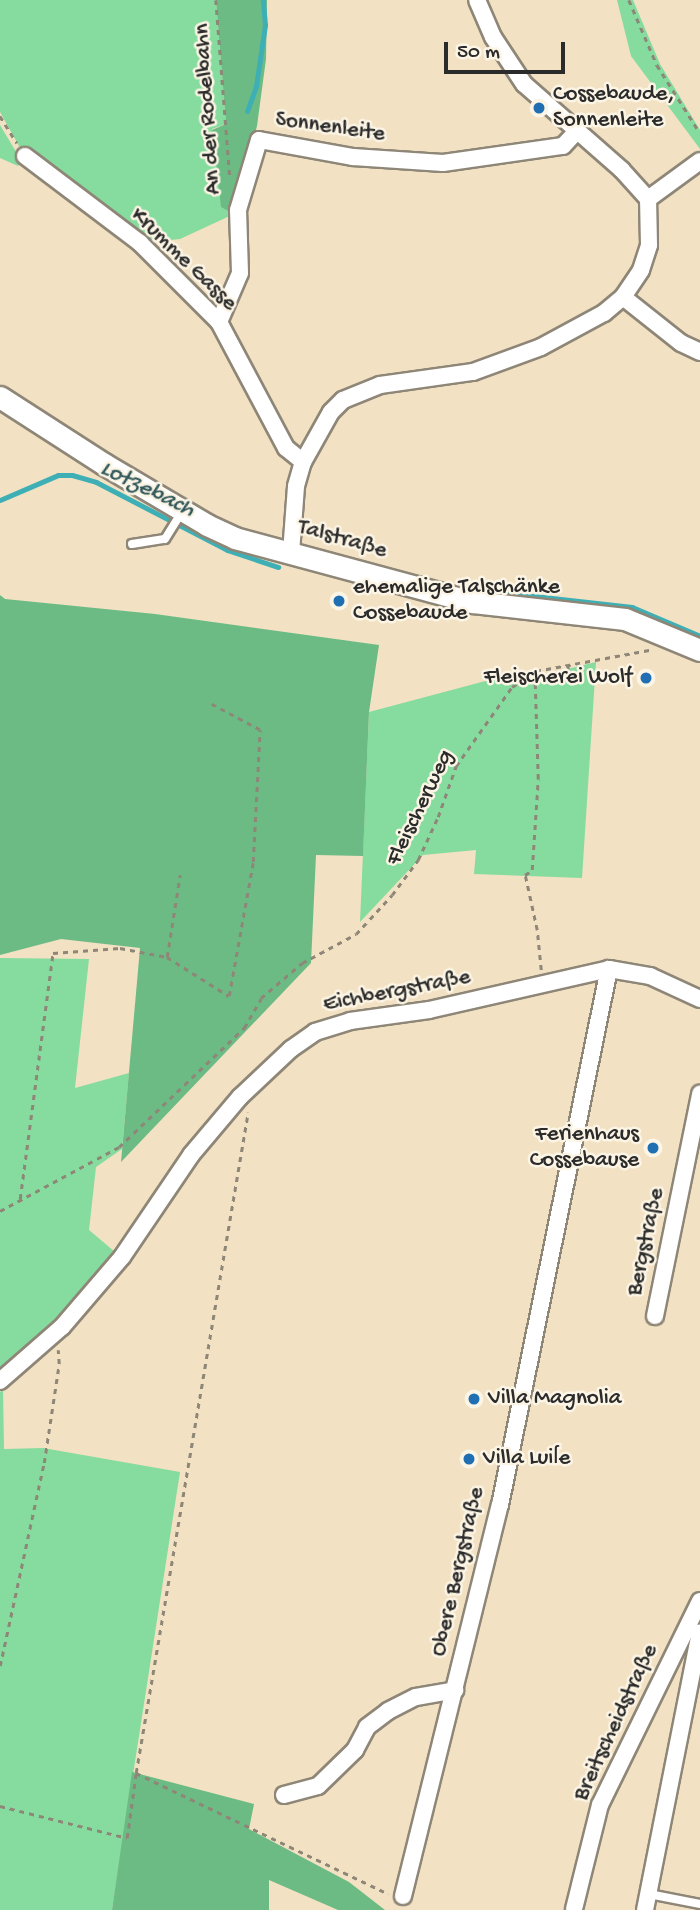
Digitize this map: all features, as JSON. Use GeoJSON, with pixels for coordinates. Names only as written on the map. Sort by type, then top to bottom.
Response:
{"type":"FeatureCollection","features":[{"type":"Feature","properties":{"kind":"street"},"geometry":{"type":"LineString","coordinates":[[292,553],[296,486],[303,462],[331,412],[359,392],[380,385],[436,379],[508,362],[573,331],[623,297],[641,270],[649,245],[648,199],[622,170],[524,84],[493,37],[477,0]]}},
{"type":"Feature","properties":{"kind":"street","name":"Sonnenleite"},"geometry":{"type":"LineString","coordinates":[[219,322],[240,274],[238,211],[259,140],[352,157],[443,163],[563,146],[576,132]]}},
{"type":"Feature","properties":{"kind":"street","name":"Krumme Gasse"},"geometry":{"type":"LineString","coordinates":[[25,156],[140,243],[219,322],[286,448],[303,462]]}},
{"type":"Feature","properties":{"kind":"street"},"geometry":{"type":"LineString","coordinates":[[648,199],[700,162]]}},
{"type":"Feature","properties":{"kind":"street"},"geometry":{"type":"LineString","coordinates":[[623,297],[681,343],[700,352]]}},
{"type":"Feature","properties":{"kind":"street","name":"Talstraße"},"geometry":{"type":"LineString","coordinates":[[0,397],[181,513],[235,538],[473,603],[625,619],[700,650]]}},
{"type":"Feature","properties":{"kind":"street","name":"Eichbergstraße"},"geometry":{"type":"LineString","coordinates":[[0,1381],[55,1333],[122,1257],[191,1154],[246,1091],[291,1049],[316,1032],[350,1021],[429,1010],[609,969],[650,976],[700,999]]}},
{"type":"Feature","properties":{"kind":"street","name":"Obere Bergstraße"},"geometry":{"type":"LineString","coordinates":[[403,1896],[499,1506],[609,969]]}},
{"type":"Feature","properties":{"kind":"street","name":"Bergstraße"},"geometry":{"type":"LineString","coordinates":[[655,1316],[700,1094]]}},
{"type":"Feature","properties":{"kind":"street","name":"Breitscheidstraße"},"geometry":{"type":"LineString","coordinates":[[574,1909],[600,1805],[700,1601]]}},
{"type":"Feature","properties":{"kind":"street","name":"Breitscheidstraße"},"geometry":{"type":"LineString","coordinates":[[645,1910],[700,1632]]}},
{"type":"Feature","properties":{"kind":"street"},"geometry":{"type":"LineString","coordinates":[[285,1795],[318,1786],[339,1769],[355,1750],[368,1727],[388,1711],[416,1697],[455,1690]]}},
{"type":"Feature","properties":{"kind":"lane"},"geometry":{"type":"LineString","coordinates":[[132,544],[156,543],[172,531],[181,513]]}},
{"type":"Feature","properties":{"kind":"lane"},"geometry":{"type":"LineString","coordinates":[[649,1894],[700,1904]]}},
{"type":"Feature","properties":{"kind":"path","name":"An der Rodelbahn"},"geometry":{"type":"LineString","coordinates":[[216,0],[230,185]]}},
{"type":"Feature","properties":{"kind":"path"},"geometry":{"type":"LineString","coordinates":[[629,0],[657,65],[700,133]]}},
{"type":"Feature","properties":{"kind":"path"},"geometry":{"type":"LineString","coordinates":[[0,116],[25,156]]}},
{"type":"Feature","properties":{"kind":"path","name":"Fleischerweg"},"geometry":{"type":"LineString","coordinates":[[20,1200],[119,1147],[244,1028],[261,998],[302,963],[356,934],[392,895],[418,860],[438,817],[456,766],[512,687],[536,671],[629,651],[654,649]]}},
{"type":"Feature","properties":{"kind":"path"},"geometry":{"type":"LineString","coordinates":[[542,984],[537,930],[525,875],[532,870],[538,779],[535,681],[543,677],[567,680],[568,664]]}},
{"type":"Feature","properties":{"kind":"path"},"geometry":{"type":"LineString","coordinates":[[0,1210],[20,1200],[53,953],[120,948],[167,957],[229,996],[253,862],[260,730],[211,704]]}},
{"type":"Feature","properties":{"kind":"path"},"geometry":{"type":"LineString","coordinates":[[167,957],[180,875]]}},
{"type":"Feature","properties":{"kind":"path"},"geometry":{"type":"LineString","coordinates":[[0,1806],[127,1838],[250,1105],[246,1091]]}},
{"type":"Feature","properties":{"kind":"path"},"geometry":{"type":"LineString","coordinates":[[0,1666],[44,1463],[59,1364],[55,1333]]}},
{"type":"Feature","properties":{"kind":"path"},"geometry":{"type":"LineString","coordinates":[[136,1773],[393,1896],[403,1896]]}},
{"type":"Feature","properties":{"kind":"green space"},"geometry":{"type":"Polygon","coordinates":[[[0,0],[216,0],[226,124],[212,129],[234,214],[180,239],[140,243],[25,157],[18,166],[0,158],[0,125],[18,155],[24,155],[0,112],[0,0]]]}},
{"type":"Feature","properties":{"kind":"green space"},"geometry":{"type":"Polygon","coordinates":[[[216,0],[267,0],[266,59],[257,126],[234,214],[221,207],[212,130],[226,124],[216,0]]]}},
{"type":"Feature","properties":{"kind":"green space"},"geometry":{"type":"Polygon","coordinates":[[[617,0],[633,0],[660,64],[700,130],[700,149],[631,56],[617,0]]]}},
{"type":"Feature","properties":{"kind":"green space"},"geometry":{"type":"Polygon","coordinates":[[[0,595],[5,599],[155,614],[379,645],[369,712],[363,856],[316,855],[311,963],[121,1162],[140,948],[61,939],[0,955],[0,595]]]}},
{"type":"Feature","properties":{"kind":"green space"},"geometry":{"type":"Polygon","coordinates":[[[596,662],[582,878],[474,874],[476,850],[423,855],[360,922],[369,712],[508,675],[535,677],[596,662]]]}},
{"type":"Feature","properties":{"kind":"green space"},"geometry":{"type":"Polygon","coordinates":[[[0,958],[89,959],[75,1088],[129,1073],[122,1149],[96,1167],[89,1230],[115,1252],[61,1319],[0,1371],[0,958]]]}},
{"type":"Feature","properties":{"kind":"green space"},"geometry":{"type":"Polygon","coordinates":[[[3,1389],[4,1449],[43,1448],[180,1472],[112,1910],[0,1910],[0,1392],[3,1389]]]}},
{"type":"Feature","properties":{"kind":"green space"},"geometry":{"type":"Polygon","coordinates":[[[132,1772],[254,1804],[249,1829],[349,1882],[385,1910],[338,1910],[269,1880],[269,1910],[112,1910],[132,1772]]]}},
{"type":"Feature","properties":{"kind":"waterway"},"geometry":{"type":"LineString","coordinates":[[247,111],[256,86],[265,25],[263,0]]}},
{"type":"Feature","properties":{"kind":"waterway","name":"Lotzebach"},"geometry":{"type":"LineString","coordinates":[[0,500],[58,475],[72,475],[96,482],[227,550],[278,567]]}},
{"type":"Feature","properties":{"kind":"waterway","name":"Lotzebach"},"geometry":{"type":"LineString","coordinates":[[480,590],[632,607],[700,636]]}},
{"type":"Feature","properties":{"kind":"place","name":"Cossebaude, Sonnenleite"},"geometry":{"type":"Point","coordinates":[539,108]}},
{"type":"Feature","properties":{"kind":"place","name":"ehemalige Talschänke Cossebaude"},"geometry":{"type":"Point","coordinates":[339,601]}},
{"type":"Feature","properties":{"kind":"place","name":"Fleischerei Wolf"},"geometry":{"type":"Point","coordinates":[646,678]}},
{"type":"Feature","properties":{"kind":"place","name":"Ferienhaus Cossebause"},"geometry":{"type":"Point","coordinates":[653,1148]}},
{"type":"Feature","properties":{"kind":"place","name":"Villa Magnolia"},"geometry":{"type":"Point","coordinates":[474,1399]}},
{"type":"Feature","properties":{"kind":"place","name":"Villa Luiſe"},"geometry":{"type":"Point","coordinates":[469,1459]}}]}
